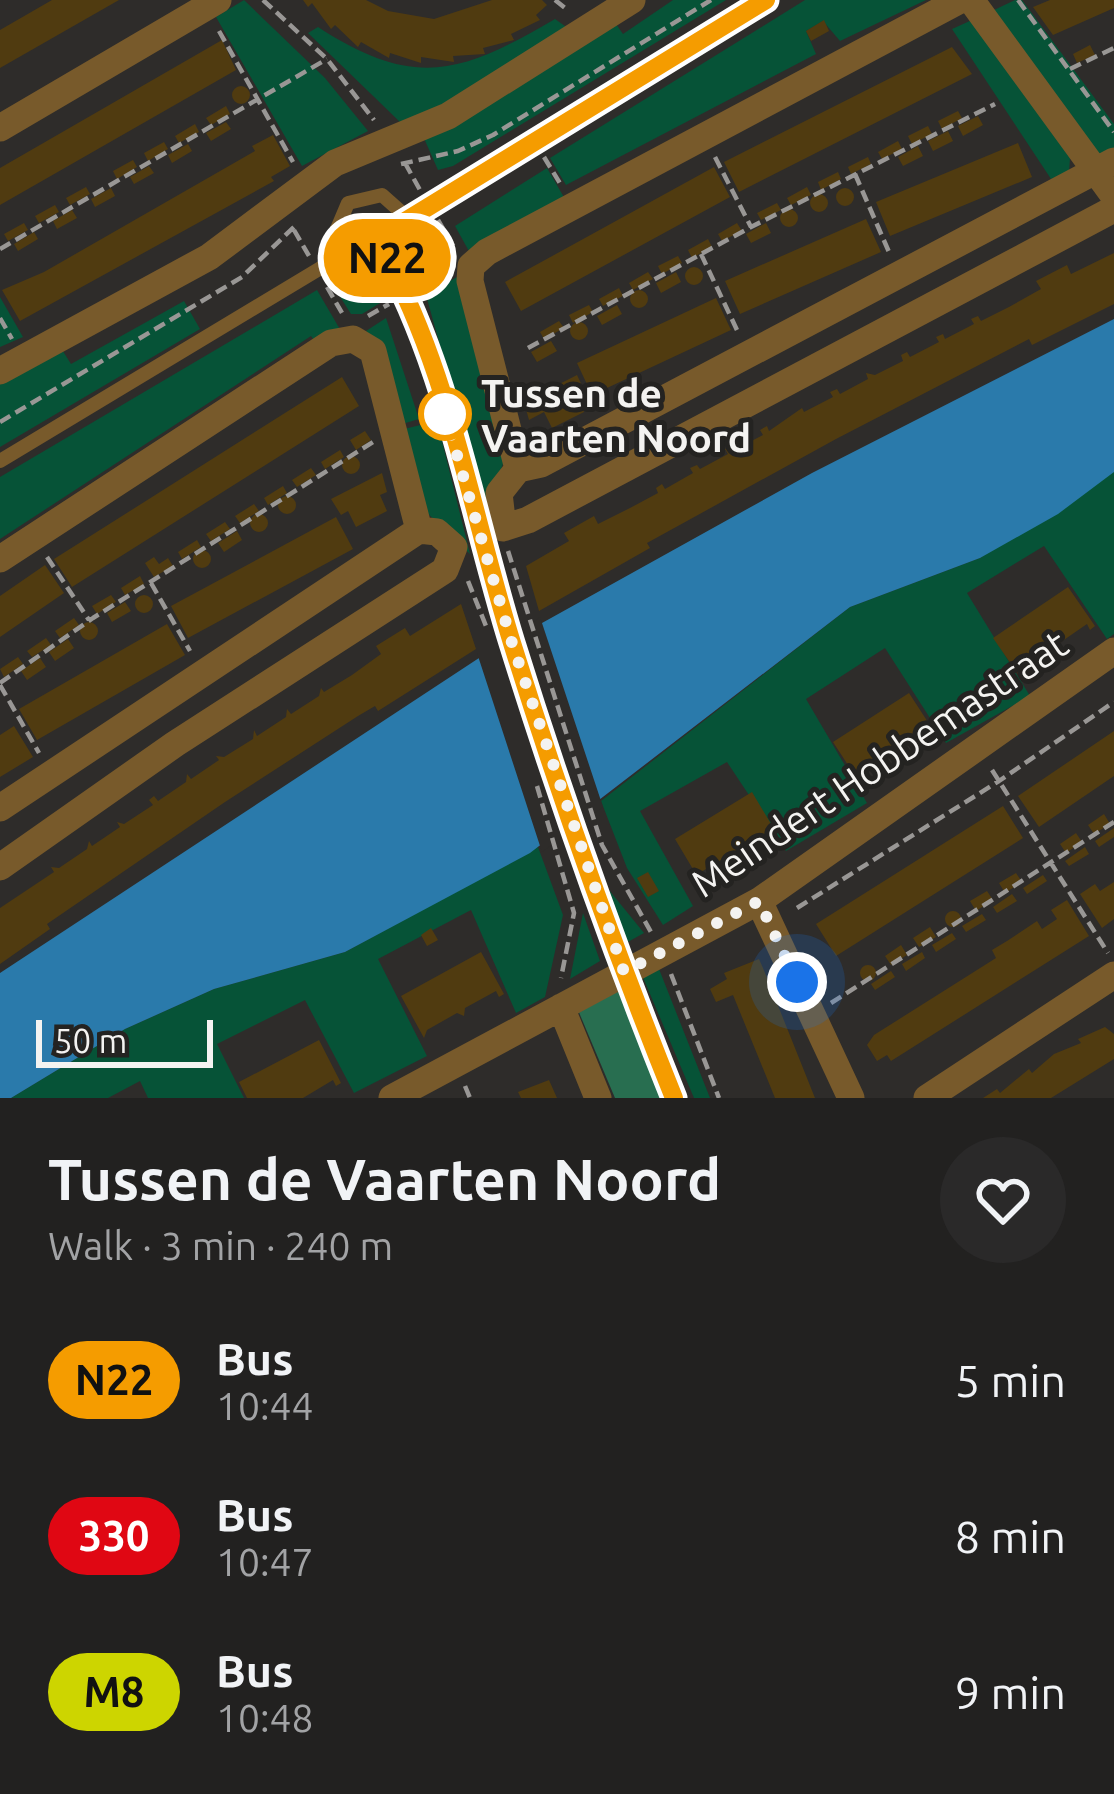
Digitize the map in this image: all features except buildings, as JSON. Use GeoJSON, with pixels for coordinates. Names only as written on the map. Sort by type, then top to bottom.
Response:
{"type":"FeatureCollection","features":[{"type":"Feature","properties":{"kind":"street"},"geometry":{"type":"LineString","coordinates":[[0,371],[209,257],[335,163],[448,116],[632,0]]}},
{"type":"Feature","properties":{"kind":"street"},"geometry":{"type":"LineString","coordinates":[[518,469],[470,281],[472,266],[574,205],[960,0]]}},
{"type":"Feature","properties":{"kind":"street"},"geometry":{"type":"LineString","coordinates":[[971,0],[1105,165],[1114,196]]}},
{"type":"Feature","properties":{"kind":"street"},"geometry":{"type":"LineString","coordinates":[[0,128],[212,4]]}},
{"type":"Feature","properties":{"kind":"street"},"geometry":{"type":"LineString","coordinates":[[1105,165],[773,336],[541,464],[518,469],[499,494],[515,524],[1114,209]]}},
{"type":"Feature","properties":{"kind":"street"},"geometry":{"type":"LineString","coordinates":[[773,336],[795,376]]}},
{"type":"Feature","properties":{"kind":"street"},"geometry":{"type":"LineString","coordinates":[[0,559],[331,343],[353,339],[373,351],[419,530]]}},
{"type":"Feature","properties":{"kind":"street"},"geometry":{"type":"LineString","coordinates":[[0,808],[419,530],[437,532],[454,547],[445,570],[175,744],[0,867]]}},
{"type":"Feature","properties":{"kind":"street","name":"Meindert Hobbemastraat"},"geometry":{"type":"LineString","coordinates":[[392,1098],[663,952],[764,912],[978,747],[1114,651]]}},
{"type":"Feature","properties":{"kind":"street"},"geometry":{"type":"LineString","coordinates":[[154,703],[175,744]]}},
{"type":"Feature","properties":{"kind":"street"},"geometry":{"type":"LineString","coordinates":[[764,912],[851,1098]]}},
{"type":"Feature","properties":{"kind":"street"},"geometry":{"type":"LineString","coordinates":[[927,1098],[1114,975]]}},
{"type":"Feature","properties":{"kind":"street"},"geometry":{"type":"LineString","coordinates":[[561,1007],[598,1098]]}},
{"type":"Feature","properties":{"kind":"lane"},"geometry":{"type":"LineString","coordinates":[[0,461],[376,239],[766,0]]}},
{"type":"Feature","properties":{"kind":"lane"},"geometry":{"type":"LineString","coordinates":[[344,258],[334,236],[347,203],[382,195],[409,219]]}},
{"type":"Feature","properties":{"kind":"lane"},"geometry":{"type":"LineString","coordinates":[[376,239],[415,307],[511,640],[582,855],[674,1098]]}},
{"type":"Feature","properties":{"kind":"path"},"geometry":{"type":"LineString","coordinates":[[263,0],[327,59],[390,140],[463,262]]}},
{"type":"Feature","properties":{"kind":"path"},"geometry":{"type":"LineString","coordinates":[[1018,0],[1114,132]]}},
{"type":"Feature","properties":{"kind":"path"},"geometry":{"type":"LineString","coordinates":[[212,4],[305,182]]}},
{"type":"Feature","properties":{"kind":"path"},"geometry":{"type":"LineString","coordinates":[[1070,69],[1114,48]]}},
{"type":"Feature","properties":{"kind":"path"},"geometry":{"type":"LineString","coordinates":[[0,249],[327,59]]}},
{"type":"Feature","properties":{"kind":"path"},"geometry":{"type":"LineString","coordinates":[[528,348],[751,226],[995,104]]}},
{"type":"Feature","properties":{"kind":"path"},"geometry":{"type":"LineString","coordinates":[[705,138],[751,226]]}},
{"type":"Feature","properties":{"kind":"path"},"geometry":{"type":"LineString","coordinates":[[544,157],[574,205]]}},
{"type":"Feature","properties":{"kind":"path"},"geometry":{"type":"LineString","coordinates":[[855,174],[898,272]]}},
{"type":"Feature","properties":{"kind":"path"},"geometry":{"type":"LineString","coordinates":[[296,250],[303,245]]}},
{"type":"Feature","properties":{"kind":"path"},"geometry":{"type":"LineString","coordinates":[[701,254],[747,351]]}},
{"type":"Feature","properties":{"kind":"path"},"geometry":{"type":"LineString","coordinates":[[380,309],[398,319]]}},
{"type":"Feature","properties":{"kind":"path"},"geometry":{"type":"LineString","coordinates":[[50,772],[0,684],[89,620],[396,430]]}},
{"type":"Feature","properties":{"kind":"path"},"geometry":{"type":"LineString","coordinates":[[515,524],[528,619],[602,845],[663,952],[718,1098]]}},
{"type":"Feature","properties":{"kind":"path"},"geometry":{"type":"LineString","coordinates":[[34,537],[89,620]]}},
{"type":"Feature","properties":{"kind":"path"},"geometry":{"type":"LineString","coordinates":[[454,547],[486,627]]}},
{"type":"Feature","properties":{"kind":"path"},"geometry":{"type":"LineString","coordinates":[[151,583],[202,672]]}},
{"type":"Feature","properties":{"kind":"path"},"geometry":{"type":"LineString","coordinates":[[764,912],[999,782],[1114,702]]}},
{"type":"Feature","properties":{"kind":"path"},"geometry":{"type":"LineString","coordinates":[[978,747],[1114,963]]}},
{"type":"Feature","properties":{"kind":"path"},"geometry":{"type":"LineString","coordinates":[[811,1011],[844,997],[1114,822]]}},
{"type":"Feature","properties":{"kind":"path"},"geometry":{"type":"LineString","coordinates":[[561,1007],[558,988],[574,913],[562,867]]}},
{"type":"Feature","properties":{"kind":"green space"},"geometry":{"type":"Polygon","coordinates":[[[244,0],[325,78],[368,131],[302,166],[216,17],[244,0]]]}},
{"type":"Feature","properties":{"kind":"green space"},"geometry":{"type":"Polygon","coordinates":[[[673,0],[726,0],[453,166],[438,170],[423,136],[616,24],[623,34],[673,0]]]}},
{"type":"Feature","properties":{"kind":"green space"},"geometry":{"type":"Polygon","coordinates":[[[805,0],[926,0],[840,41],[823,21],[806,31],[816,54],[566,185],[550,158],[805,0]]]}},
{"type":"Feature","properties":{"kind":"green space"},"geometry":{"type":"Polygon","coordinates":[[[1022,0],[1114,124],[1114,150],[1101,156],[992,11],[1022,0]]]}},
{"type":"Feature","properties":{"kind":"green space"},"geometry":{"type":"Polygon","coordinates":[[[555,19],[572,31],[437,112],[400,122],[308,33],[318,27],[383,60],[438,67],[492,52],[555,19]]]}},
{"type":"Feature","properties":{"kind":"green space"},"geometry":{"type":"Polygon","coordinates":[[[972,20],[1070,158],[1069,172],[1051,179],[952,29],[972,20]]]}},
{"type":"Feature","properties":{"kind":"green space"},"geometry":{"type":"Polygon","coordinates":[[[547,168],[565,199],[470,253],[455,226],[547,168]]]}},
{"type":"Feature","properties":{"kind":"green space"},"geometry":{"type":"Polygon","coordinates":[[[433,222],[452,261],[419,280],[417,249],[433,222]]]}},
{"type":"Feature","properties":{"kind":"green space"},"geometry":{"type":"Polygon","coordinates":[[[462,274],[506,455],[486,512],[426,295],[462,274]]]}},
{"type":"Feature","properties":{"kind":"green space"},"geometry":{"type":"Polygon","coordinates":[[[332,284],[372,285],[390,297],[362,314],[351,314],[332,284]]]}},
{"type":"Feature","properties":{"kind":"green space"},"geometry":{"type":"Polygon","coordinates":[[[317,290],[341,331],[316,343],[311,336],[0,539],[0,477],[317,290]]]}},
{"type":"Feature","properties":{"kind":"green space"},"geometry":{"type":"Polygon","coordinates":[[[0,297],[23,337],[0,347],[0,297]]]}},
{"type":"Feature","properties":{"kind":"green space"},"geometry":{"type":"Polygon","coordinates":[[[184,301],[200,329],[0,447],[0,380],[61,348],[71,364],[184,301]]]}},
{"type":"Feature","properties":{"kind":"green space"},"geometry":{"type":"Polygon","coordinates":[[[386,318],[419,419],[402,424],[382,346],[366,331],[386,318]]]}},
{"type":"Feature","properties":{"kind":"green space"},"geometry":{"type":"Polygon","coordinates":[[[437,421],[470,554],[423,509],[404,429],[437,421]]]}},
{"type":"Feature","properties":{"kind":"green space"},"geometry":{"type":"Polygon","coordinates":[[[1114,471],[1114,634],[1107,639],[1044,546],[967,593],[1030,696],[946,743],[885,648],[806,699],[867,803],[786,851],[727,762],[640,811],[693,906],[663,925],[627,868],[601,801],[850,607],[980,558],[1114,471]]]}},
{"type":"Feature","properties":{"kind":"green space"},"geometry":{"type":"Polygon","coordinates":[[[538,847],[563,915],[545,997],[516,1013],[471,910],[378,959],[427,1056],[354,1093],[305,1000],[217,1044],[244,1098],[148,1098],[140,1081],[108,1098],[11,1098],[125,1029],[214,989],[345,952],[538,847]]]}},
{"type":"Feature","properties":{"kind":"green space"},"geometry":{"type":"Polygon","coordinates":[[[609,890],[644,933],[626,943],[609,890]]]}},
{"type":"Feature","properties":{"kind":"green space"},"geometry":{"type":"Polygon","coordinates":[[[583,913],[600,961],[570,979],[583,913]]]}},
{"type":"Feature","properties":{"kind":"green space"},"geometry":{"type":"Polygon","coordinates":[[[659,969],[710,1098],[694,1098],[642,975],[659,969]]]}},
{"type":"Feature","properties":{"kind":"green space"},"geometry":{"type":"Polygon","coordinates":[[[618,991],[661,1098],[615,1098],[578,1010],[618,991]]]}},
{"type":"Feature","properties":{"kind":"water"},"geometry":{"type":"Polygon","coordinates":[[[1114,319],[1114,472],[1058,514],[980,558],[850,607],[530,853],[345,952],[214,989],[125,1029],[11,1098],[0,1098],[0,973],[479,658],[507,653],[542,623],[812,473],[1114,319]]]}},
{"type":"Feature","properties":{"kind":"pier"},"geometry":{"type":"Polygon","coordinates":[[[540,617],[603,807],[542,852],[477,653],[497,653],[540,617]]]}},
{"type":"Feature","properties":{"kind":"bus line","name":"N22"},"geometry":{"type":"LineString","coordinates":[[674,1098],[596,894],[511,640],[415,307],[376,239],[766,0]]}},
{"type":"Feature","properties":{"kind":"place","name":"Tussen de Vaarten Noord"},"geometry":{"type":"Point","coordinates":[445,414]}},
{"type":"Feature","properties":{"kind":"route"},"geometry":{"type":"LineString","coordinates":[[445,414],[511,640],[624,972],[759,901],[797,982]]}}]}
